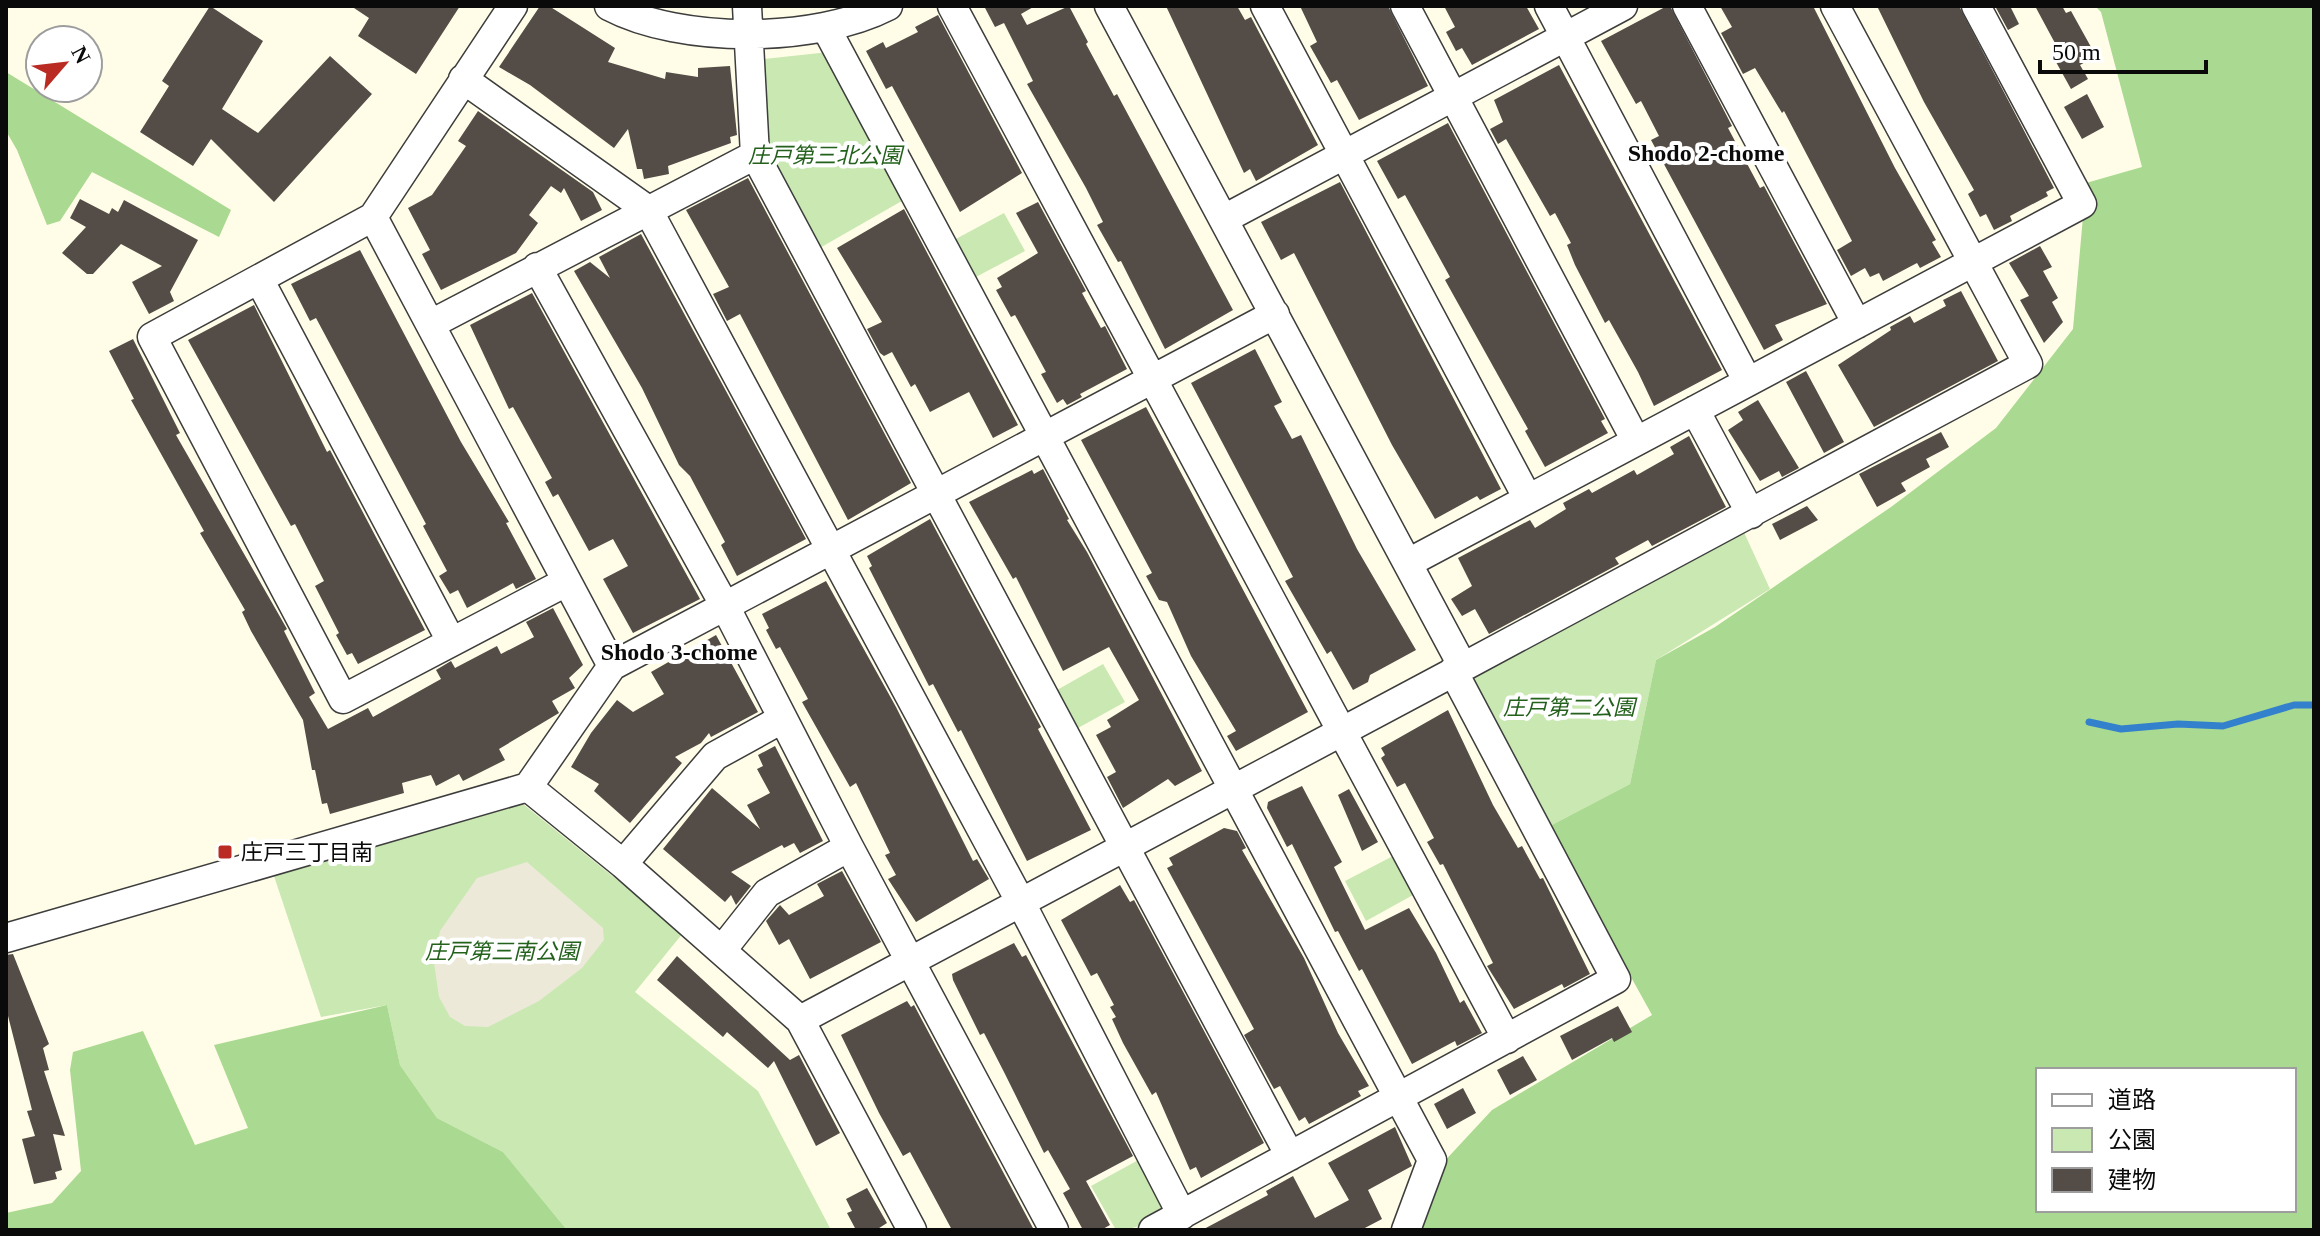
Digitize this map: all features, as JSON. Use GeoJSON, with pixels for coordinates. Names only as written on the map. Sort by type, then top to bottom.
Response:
{"type":"FeatureCollection","features":[{"type":"Feature","properties":{"kind":"street"},"geometry":{"type":"LineString","coordinates":[[513,6],[373,217],[152,337],[343,699],[566,582]]}},
{"type":"Feature","properties":{"kind":"street"},"geometry":{"type":"LineString","coordinates":[[609,6],[685,31],[748,35],[826,28],[888,6]]}},
{"type":"Feature","properties":{"kind":"street"},"geometry":{"type":"LineString","coordinates":[[747,6],[755,155],[1290,1156]]}},
{"type":"Feature","properties":{"kind":"street"},"geometry":{"type":"LineString","coordinates":[[952,6],[1507,1039]]}},
{"type":"Feature","properties":{"kind":"street"},"geometry":{"type":"LineString","coordinates":[[1109,6],[1408,563],[1458,669],[1616,979],[1153,1230]]}},
{"type":"Feature","properties":{"kind":"street"},"geometry":{"type":"LineString","coordinates":[[1265,6],[1528,499]]}},
{"type":"Feature","properties":{"kind":"street"},"geometry":{"type":"LineString","coordinates":[[1405,6],[1636,441]]}},
{"type":"Feature","properties":{"kind":"street"},"geometry":{"type":"LineString","coordinates":[[1549,6],[1748,382]]}},
{"type":"Feature","properties":{"kind":"street"},"geometry":{"type":"LineString","coordinates":[[1224,219],[1623,6]]}},
{"type":"Feature","properties":{"kind":"street"},"geometry":{"type":"LineString","coordinates":[[1687,6],[1857,324]]}},
{"type":"Feature","properties":{"kind":"street"},"geometry":{"type":"LineString","coordinates":[[800,1020],[2028,364],[1835,6]]}},
{"type":"Feature","properties":{"kind":"street"},"geometry":{"type":"LineString","coordinates":[[1408,563],[2082,204],[1976,6]]}},
{"type":"Feature","properties":{"kind":"street"},"geometry":{"type":"LineString","coordinates":[[826,28],[1432,1160],[1406,1230]]}},
{"type":"Feature","properties":{"kind":"street"},"geometry":{"type":"LineString","coordinates":[[463,79],[648,210],[1020,901],[1182,1215]]}},
{"type":"Feature","properties":{"kind":"street"},"geometry":{"type":"LineString","coordinates":[[431,324],[755,155]]}},
{"type":"Feature","properties":{"kind":"street"},"geometry":{"type":"LineString","coordinates":[[373,217],[612,666]]}},
{"type":"Feature","properties":{"kind":"street"},"geometry":{"type":"LineString","coordinates":[[537,267],[726,608],[849,847],[1054,1230]]}},
{"type":"Feature","properties":{"kind":"street"},"geometry":{"type":"LineString","coordinates":[[259,279],[451,641]]}},
{"type":"Feature","properties":{"kind":"street"},"geometry":{"type":"LineString","coordinates":[[6,938],[528,787],[612,666],[831,553],[1275,314]]}},
{"type":"Feature","properties":{"kind":"street"},"geometry":{"type":"LineString","coordinates":[[1695,410],[1751,514]]}},
{"type":"Feature","properties":{"kind":"street"},"geometry":{"type":"LineString","coordinates":[[623,864],[715,756],[782,719]]}},
{"type":"Feature","properties":{"kind":"street"},"geometry":{"type":"LineString","coordinates":[[528,787],[623,864],[800,1020],[912,1230]]}},
{"type":"Feature","properties":{"kind":"street"},"geometry":{"type":"LineString","coordinates":[[722,950],[767,893],[849,847]]}},
{"type":"Feature","properties":{"kind":"green space"},"geometry":{"type":"Polygon","coordinates":[[[2095,6],[2314,6],[2314,1230],[1421,1230],[1440,1166],[1492,1110],[1652,1015],[1548,827],[1630,784],[1656,660],[1715,627],[1891,507],[1996,428],[2073,329],[2086,183],[2142,167],[2101,12],[2095,6]]]}},
{"type":"Feature","properties":{"kind":"green space","name":"庄戸第三北公園"},"geometry":{"type":"Polygon","coordinates":[[[829,52],[907,198],[818,249],[770,163],[764,59],[829,52]]]}},
{"type":"Feature","properties":{"kind":"green space"},"geometry":{"type":"Polygon","coordinates":[[[6,72],[24,83],[24,104],[58,104],[231,210],[219,237],[92,172],[60,221],[47,225],[17,150],[6,131],[6,72]]]}},
{"type":"Feature","properties":{"kind":"green space"},"geometry":{"type":"Polygon","coordinates":[[[1004,213],[1025,251],[974,278],[954,240],[1004,213]]]}},
{"type":"Feature","properties":{"kind":"green space","name":"庄戸第二公園"},"geometry":{"type":"Polygon","coordinates":[[[1742,528],[1770,589],[1656,660],[1630,784],[1548,827],[1472,683],[1477,671],[1742,528]]]}},
{"type":"Feature","properties":{"kind":"green space"},"geometry":{"type":"Polygon","coordinates":[[[1103,664],[1125,702],[1078,728],[1057,690],[1103,664]]]}},
{"type":"Feature","properties":{"kind":"green space","name":"庄戸第三南公園"},"geometry":{"type":"Polygon","coordinates":[[[523,804],[683,933],[635,992],[758,1091],[831,1230],[567,1230],[503,1152],[437,1118],[400,1065],[387,1005],[321,1017],[274,876],[523,804]]]}},
{"type":"Feature","properties":{"kind":"green space"},"geometry":{"type":"Polygon","coordinates":[[[1393,856],[1413,895],[1366,921],[1345,881],[1393,856]]]}},
{"type":"Feature","properties":{"kind":"green space"},"geometry":{"type":"Polygon","coordinates":[[[387,1005],[400,1065],[437,1118],[503,1152],[567,1230],[6,1230],[6,1213],[52,1203],[81,1171],[70,1070],[73,1052],[143,1031],[195,1145],[248,1128],[214,1045],[387,1005]]]}},
{"type":"Feature","properties":{"kind":"green space"},"geometry":{"type":"Polygon","coordinates":[[[1142,1158],[1166,1202],[1145,1223],[1116,1230],[1091,1186],[1142,1158]]]}},
{"type":"Feature","properties":{"kind":"shaded area"},"geometry":{"type":"Polygon","coordinates":[[[527,862],[603,928],[604,940],[582,968],[539,1001],[488,1027],[465,1026],[450,1017],[439,997],[434,963],[440,931],[477,878],[527,862]]]}},
{"type":"Feature","properties":{"kind":"building"},"geometry":{"type":"Polygon","coordinates":[[[210,6],[263,41],[222,109],[258,133],[330,56],[372,94],[274,202],[211,139],[193,166],[140,132],[169,86],[162,81],[210,6]]]}},
{"type":"Feature","properties":{"kind":"building"},"geometry":{"type":"Polygon","coordinates":[[[351,6],[460,6],[416,74],[358,36],[369,18],[351,6]]]}},
{"type":"Feature","properties":{"kind":"building"},"geometry":{"type":"Polygon","coordinates":[[[540,6],[549,6],[615,48],[608,62],[665,79],[666,72],[698,77],[698,68],[730,66],[737,135],[730,137],[731,143],[668,166],[669,174],[644,179],[642,169],[637,169],[628,129],[614,148],[530,85],[499,67],[540,6]]]}},
{"type":"Feature","properties":{"kind":"building"},"geometry":{"type":"Polygon","coordinates":[[[984,6],[1035,6],[1021,14],[1027,25],[1069,6],[1114,96],[1117,94],[1233,310],[1165,349],[1121,261],[1118,262],[1097,225],[1103,222],[1086,188],[1027,84],[1033,81],[1004,23],[995,27],[984,6]]]}},
{"type":"Feature","properties":{"kind":"building"},"geometry":{"type":"Polygon","coordinates":[[[1166,6],[1237,6],[1245,20],[1251,17],[1318,145],[1256,181],[1250,169],[1244,173],[1166,6]]]}},
{"type":"Feature","properties":{"kind":"building"},"geometry":{"type":"Polygon","coordinates":[[[1300,6],[1388,6],[1428,86],[1359,120],[1337,80],[1331,83],[1310,46],[1317,42],[1300,6]]]}},
{"type":"Feature","properties":{"kind":"building"},"geometry":{"type":"Polygon","coordinates":[[[1444,6],[1526,6],[1539,29],[1472,65],[1462,48],[1456,51],[1446,32],[1455,27],[1444,6]]]}},
{"type":"Feature","properties":{"kind":"building"},"geometry":{"type":"Polygon","coordinates":[[[1670,6],[1732,126],[1728,128],[1760,188],[1764,186],[1827,304],[1775,325],[1783,340],[1764,350],[1651,140],[1659,136],[1641,101],[1636,104],[1601,41],[1670,6]]]}},
{"type":"Feature","properties":{"kind":"building"},"geometry":{"type":"Polygon","coordinates":[[[1720,6],[1813,6],[1895,168],[1936,240],[1932,242],[1941,257],[1920,268],[1917,263],[1883,281],[1879,273],[1870,277],[1865,268],[1851,276],[1837,250],[1852,241],[1784,111],[1782,113],[1755,68],[1743,74],[1721,33],[1732,27],[1720,6]]]}},
{"type":"Feature","properties":{"kind":"building"},"geometry":{"type":"Polygon","coordinates":[[[1877,6],[1959,6],[2054,188],[2046,192],[2048,196],[2010,216],[2012,221],[1994,230],[1986,214],[1980,217],[1968,194],[1974,190],[1924,102],[1877,6]]]}},
{"type":"Feature","properties":{"kind":"building"},"geometry":{"type":"Polygon","coordinates":[[[1995,6],[2010,6],[2019,24],[2008,30],[1995,6]]]}},
{"type":"Feature","properties":{"kind":"building"},"geometry":{"type":"Polygon","coordinates":[[[2035,6],[2062,6],[2066,13],[2071,11],[2096,56],[2080,65],[2088,79],[2071,89],[2056,62],[2063,58],[2035,6]]]}},
{"type":"Feature","properties":{"kind":"building"},"geometry":{"type":"Polygon","coordinates":[[[938,15],[1022,173],[960,212],[892,86],[886,89],[866,51],[883,42],[886,48],[918,32],[915,27],[938,15]]]}},
{"type":"Feature","properties":{"kind":"building"},"geometry":{"type":"Polygon","coordinates":[[[1559,65],[1722,370],[1654,406],[1609,320],[1605,323],[1575,265],[1567,245],[1571,243],[1555,213],[1550,216],[1506,139],[1498,144],[1490,129],[1503,122],[1494,100],[1559,65]]]}},
{"type":"Feature","properties":{"kind":"building"},"geometry":{"type":"Polygon","coordinates":[[[2087,94],[2104,127],[2082,139],[2064,107],[2087,94]]]}},
{"type":"Feature","properties":{"kind":"building"},"geometry":{"type":"Polygon","coordinates":[[[478,111],[593,192],[602,210],[581,221],[564,188],[561,193],[551,186],[529,215],[538,223],[516,253],[441,290],[422,254],[430,250],[408,208],[432,195],[466,146],[458,141],[478,111]]]}},
{"type":"Feature","properties":{"kind":"building"},"geometry":{"type":"Polygon","coordinates":[[[1448,123],[1605,419],[1601,421],[1608,433],[1545,467],[1525,431],[1528,429],[1445,280],[1450,277],[1405,195],[1398,199],[1377,161],[1448,123]]]}},
{"type":"Feature","properties":{"kind":"building"},"geometry":{"type":"Polygon","coordinates":[[[748,178],[911,483],[848,520],[740,314],[727,321],[713,294],[729,287],[686,210],[748,178]]]}},
{"type":"Feature","properties":{"kind":"building"},"geometry":{"type":"Polygon","coordinates":[[[1340,182],[1501,489],[1480,500],[1477,496],[1435,519],[1392,445],[1294,253],[1281,260],[1261,222],[1340,182]]]}},
{"type":"Feature","properties":{"kind":"building"},"geometry":{"type":"Polygon","coordinates":[[[80,199],[109,214],[112,208],[118,212],[124,200],[198,240],[170,292],[174,301],[149,314],[132,282],[162,266],[121,244],[93,274],[87,274],[62,253],[86,227],[70,218],[80,199]]]}},
{"type":"Feature","properties":{"kind":"building"},"geometry":{"type":"Polygon","coordinates":[[[1038,202],[1086,291],[1082,293],[1101,328],[1105,326],[1127,369],[1080,394],[1082,397],[1067,405],[1063,399],[1057,403],[1041,374],[1046,372],[1015,315],[1011,317],[996,290],[1002,287],[997,278],[1038,253],[1016,213],[1038,202]]]}},
{"type":"Feature","properties":{"kind":"building"},"geometry":{"type":"Polygon","coordinates":[[[904,209],[1018,425],[993,438],[969,392],[930,412],[915,384],[911,387],[892,352],[884,356],[880,353],[867,329],[882,322],[837,248],[904,209]]]}},
{"type":"Feature","properties":{"kind":"building"},"geometry":{"type":"Polygon","coordinates":[[[641,234],[806,539],[737,576],[721,545],[725,542],[690,476],[679,465],[642,388],[574,271],[590,262],[610,278],[599,257],[641,234]]]}},
{"type":"Feature","properties":{"kind":"building"},"geometry":{"type":"Polygon","coordinates":[[[2040,246],[2052,267],[2043,271],[2058,298],[2052,302],[2063,322],[2044,343],[2020,300],[2029,296],[2009,263],[2040,246]]]}},
{"type":"Feature","properties":{"kind":"building"},"geometry":{"type":"Polygon","coordinates":[[[360,250],[461,442],[509,522],[506,523],[536,579],[516,589],[513,583],[467,608],[458,590],[450,594],[439,576],[447,571],[423,526],[426,524],[316,318],[310,321],[291,284],[360,250]]]}},
{"type":"Feature","properties":{"kind":"building"},"geometry":{"type":"Polygon","coordinates":[[[1961,291],[1998,361],[1874,427],[1838,365],[1891,330],[1890,327],[1910,316],[1914,323],[1946,306],[1943,300],[1961,291]]]}},
{"type":"Feature","properties":{"kind":"building"},"geometry":{"type":"Polygon","coordinates":[[[532,293],[700,599],[633,633],[603,579],[628,566],[613,539],[589,551],[558,494],[553,497],[545,482],[552,478],[513,407],[509,409],[470,325],[532,293]]]}},
{"type":"Feature","properties":{"kind":"building"},"geometry":{"type":"Polygon","coordinates":[[[254,305],[327,452],[330,450],[425,630],[358,664],[352,653],[347,655],[336,635],[339,633],[315,586],[324,581],[295,524],[291,526],[188,340],[254,305]]]}},
{"type":"Feature","properties":{"kind":"building"},"geometry":{"type":"Polygon","coordinates":[[[133,339],[180,433],[176,435],[287,629],[284,631],[315,693],[309,697],[328,729],[368,708],[373,717],[441,679],[436,670],[451,661],[455,668],[497,646],[501,654],[534,637],[526,622],[553,608],[583,665],[569,678],[575,688],[552,701],[559,713],[499,749],[505,760],[463,781],[459,774],[436,786],[431,775],[402,783],[404,793],[330,814],[327,803],[322,804],[315,770],[312,770],[303,720],[251,631],[242,612],[245,610],[200,533],[204,531],[131,400],[134,399],[109,351],[133,339]]]}},
{"type":"Feature","properties":{"kind":"building"},"geometry":{"type":"Polygon","coordinates":[[[1255,349],[1282,402],[1274,406],[1292,439],[1301,435],[1357,549],[1416,650],[1370,675],[1368,682],[1353,690],[1331,651],[1327,654],[1285,581],[1293,577],[1191,383],[1255,349]]]}},
{"type":"Feature","properties":{"kind":"building"},"geometry":{"type":"Polygon","coordinates":[[[1806,371],[1844,442],[1824,453],[1786,382],[1806,371]]]}},
{"type":"Feature","properties":{"kind":"building"},"geometry":{"type":"Polygon","coordinates":[[[1758,400],[1799,468],[1782,477],[1779,471],[1760,481],[1728,430],[1743,420],[1738,412],[1758,400]]]}},
{"type":"Feature","properties":{"kind":"building"},"geometry":{"type":"Polygon","coordinates":[[[1146,407],[1308,712],[1236,751],[1227,736],[1236,731],[1191,656],[1167,602],[1159,600],[1146,576],[1152,573],[1081,440],[1146,407]]]}},
{"type":"Feature","properties":{"kind":"building"},"geometry":{"type":"Polygon","coordinates":[[[1941,432],[1949,447],[1926,459],[1930,467],[1901,483],[1906,491],[1877,507],[1859,474],[1941,432]]]}},
{"type":"Feature","properties":{"kind":"building"},"geometry":{"type":"Polygon","coordinates":[[[1689,436],[1726,507],[1652,546],[1648,540],[1615,558],[1619,564],[1489,634],[1475,609],[1462,616],[1451,599],[1472,586],[1458,558],[1530,520],[1535,528],[1566,509],[1563,503],[1589,489],[1592,493],[1634,470],[1637,475],[1674,454],[1670,447],[1689,436]]]}},
{"type":"Feature","properties":{"kind":"building"},"geometry":{"type":"Polygon","coordinates":[[[1043,469],[1067,520],[1087,552],[1202,771],[1175,786],[1168,779],[1123,808],[1107,777],[1116,772],[1096,735],[1111,727],[1107,720],[1139,700],[1109,647],[1063,671],[1016,577],[1013,579],[969,502],[1032,470],[1034,474],[1043,469]]]}},
{"type":"Feature","properties":{"kind":"building"},"geometry":{"type":"Polygon","coordinates":[[[1807,506],[1818,520],[1780,540],[1772,524],[1807,506]]]}},
{"type":"Feature","properties":{"kind":"building"},"geometry":{"type":"Polygon","coordinates":[[[930,519],[1041,727],[1038,729],[1091,830],[1027,861],[961,730],[958,732],[933,684],[929,686],[869,568],[872,566],[867,556],[930,519]]]}},
{"type":"Feature","properties":{"kind":"building"},"geometry":{"type":"Polygon","coordinates":[[[826,581],[896,707],[973,861],[977,859],[989,879],[916,922],[888,879],[896,875],[885,855],[890,853],[856,783],[850,787],[802,702],[808,699],[780,647],[776,649],[766,630],[769,628],[762,614],[826,581]]]}},
{"type":"Feature","properties":{"kind":"building"},"geometry":{"type":"Polygon","coordinates":[[[716,635],[758,712],[711,737],[709,733],[701,743],[675,757],[682,763],[630,823],[594,791],[599,784],[571,767],[591,733],[617,700],[633,712],[664,694],[651,672],[716,635]]]}},
{"type":"Feature","properties":{"kind":"building"},"geometry":{"type":"Polygon","coordinates":[[[1448,710],[1493,805],[1518,848],[1522,846],[1540,879],[1543,878],[1590,974],[1564,988],[1562,984],[1514,1009],[1487,966],[1493,963],[1443,864],[1440,865],[1427,842],[1434,838],[1405,783],[1397,787],[1381,758],[1385,755],[1381,748],[1448,710]]]}},
{"type":"Feature","properties":{"kind":"building"},"geometry":{"type":"Polygon","coordinates":[[[775,746],[823,841],[800,853],[794,843],[784,848],[782,845],[731,872],[751,886],[736,905],[731,895],[725,902],[663,849],[712,788],[760,829],[747,805],[770,793],[757,769],[763,766],[758,755],[775,746]]]}},
{"type":"Feature","properties":{"kind":"building"},"geometry":{"type":"Polygon","coordinates":[[[1302,786],[1342,862],[1334,867],[1365,930],[1409,908],[1436,953],[1460,1003],[1464,1000],[1482,1033],[1457,1046],[1455,1041],[1412,1064],[1362,969],[1359,971],[1338,931],[1335,932],[1292,844],[1287,847],[1267,808],[1268,802],[1302,786]]]}},
{"type":"Feature","properties":{"kind":"building"},"geometry":{"type":"Polygon","coordinates":[[[1349,789],[1378,842],[1362,851],[1338,795],[1349,789]]]}},
{"type":"Feature","properties":{"kind":"building"},"geometry":{"type":"Polygon","coordinates":[[[1224,828],[1237,831],[1246,848],[1242,850],[1304,958],[1338,1033],[1369,1086],[1358,1091],[1361,1096],[1309,1124],[1305,1117],[1299,1121],[1280,1086],[1274,1089],[1244,1035],[1254,1029],[1167,868],[1173,865],[1169,858],[1224,828]]]}},
{"type":"Feature","properties":{"kind":"building"},"geometry":{"type":"Polygon","coordinates":[[[842,871],[881,942],[810,979],[789,939],[779,945],[766,921],[780,905],[789,915],[824,896],[817,884],[842,871]]]}},
{"type":"Feature","properties":{"kind":"building"},"geometry":{"type":"Polygon","coordinates":[[[1120,885],[1130,902],[1134,900],[1264,1143],[1201,1178],[1196,1167],[1190,1170],[1156,1092],[1152,1095],[1123,1043],[1112,1019],[1116,1017],[1110,1007],[1114,1005],[1097,973],[1091,976],[1061,920],[1120,885]]]}},
{"type":"Feature","properties":{"kind":"building"},"geometry":{"type":"Polygon","coordinates":[[[1014,943],[1022,957],[1026,955],[1133,1156],[1086,1181],[1110,1225],[1101,1230],[1083,1230],[1063,1193],[1070,1189],[1048,1150],[1044,1153],[984,1033],[980,1035],[953,980],[952,974],[1014,943]]]}},
{"type":"Feature","properties":{"kind":"building"},"geometry":{"type":"Polygon","coordinates":[[[13,954],[49,1044],[43,1048],[49,1070],[44,1071],[65,1136],[53,1134],[62,1170],[55,1172],[57,1179],[34,1184],[22,1139],[35,1136],[27,1111],[32,1110],[6,1008],[6,955],[13,954]]]}},
{"type":"Feature","properties":{"kind":"building"},"geometry":{"type":"Polygon","coordinates":[[[677,956],[790,1060],[799,1055],[840,1133],[816,1146],[774,1061],[768,1068],[727,1032],[723,1037],[657,980],[677,956]]]}},
{"type":"Feature","properties":{"kind":"building"},"geometry":{"type":"Polygon","coordinates":[[[907,1001],[911,1007],[914,1005],[1034,1230],[952,1230],[910,1152],[903,1156],[879,1113],[841,1035],[907,1001]]]}},
{"type":"Feature","properties":{"kind":"building"},"geometry":{"type":"Polygon","coordinates":[[[1618,1006],[1632,1032],[1614,1042],[1612,1038],[1572,1060],[1560,1036],[1618,1006]]]}},
{"type":"Feature","properties":{"kind":"building"},"geometry":{"type":"Polygon","coordinates":[[[1523,1056],[1537,1080],[1510,1095],[1497,1070],[1523,1056]]]}},
{"type":"Feature","properties":{"kind":"building"},"geometry":{"type":"Polygon","coordinates":[[[1463,1088],[1476,1113],[1447,1129],[1434,1104],[1463,1088]]]}},
{"type":"Feature","properties":{"kind":"building"},"geometry":{"type":"Polygon","coordinates":[[[1395,1127],[1412,1166],[1368,1190],[1382,1219],[1361,1230],[1202,1230],[1268,1195],[1266,1191],[1293,1176],[1315,1218],[1349,1200],[1328,1163],[1395,1127]]]}},
{"type":"Feature","properties":{"kind":"building"},"geometry":{"type":"Polygon","coordinates":[[[867,1188],[887,1223],[876,1230],[856,1230],[847,1213],[852,1211],[846,1199],[867,1188]]]}},
{"type":"Feature","properties":{"kind":"waterway"},"geometry":{"type":"LineString","coordinates":[[2089,722],[2121,729],[2178,724],[2223,726],[2294,705],[2314,705]]}},
{"type":"Feature","properties":{"kind":"place","name":"庄戸三丁目南"},"geometry":{"type":"Point","coordinates":[225,852]}},
{"type":"Feature","properties":{"kind":"district","name":"Shodo 2-chome"},"geometry":{"type":"Point","coordinates":[1706,153]}},
{"type":"Feature","properties":{"kind":"district","name":"Shodo 3-chome"},"geometry":{"type":"Point","coordinates":[679,652]}}]}
